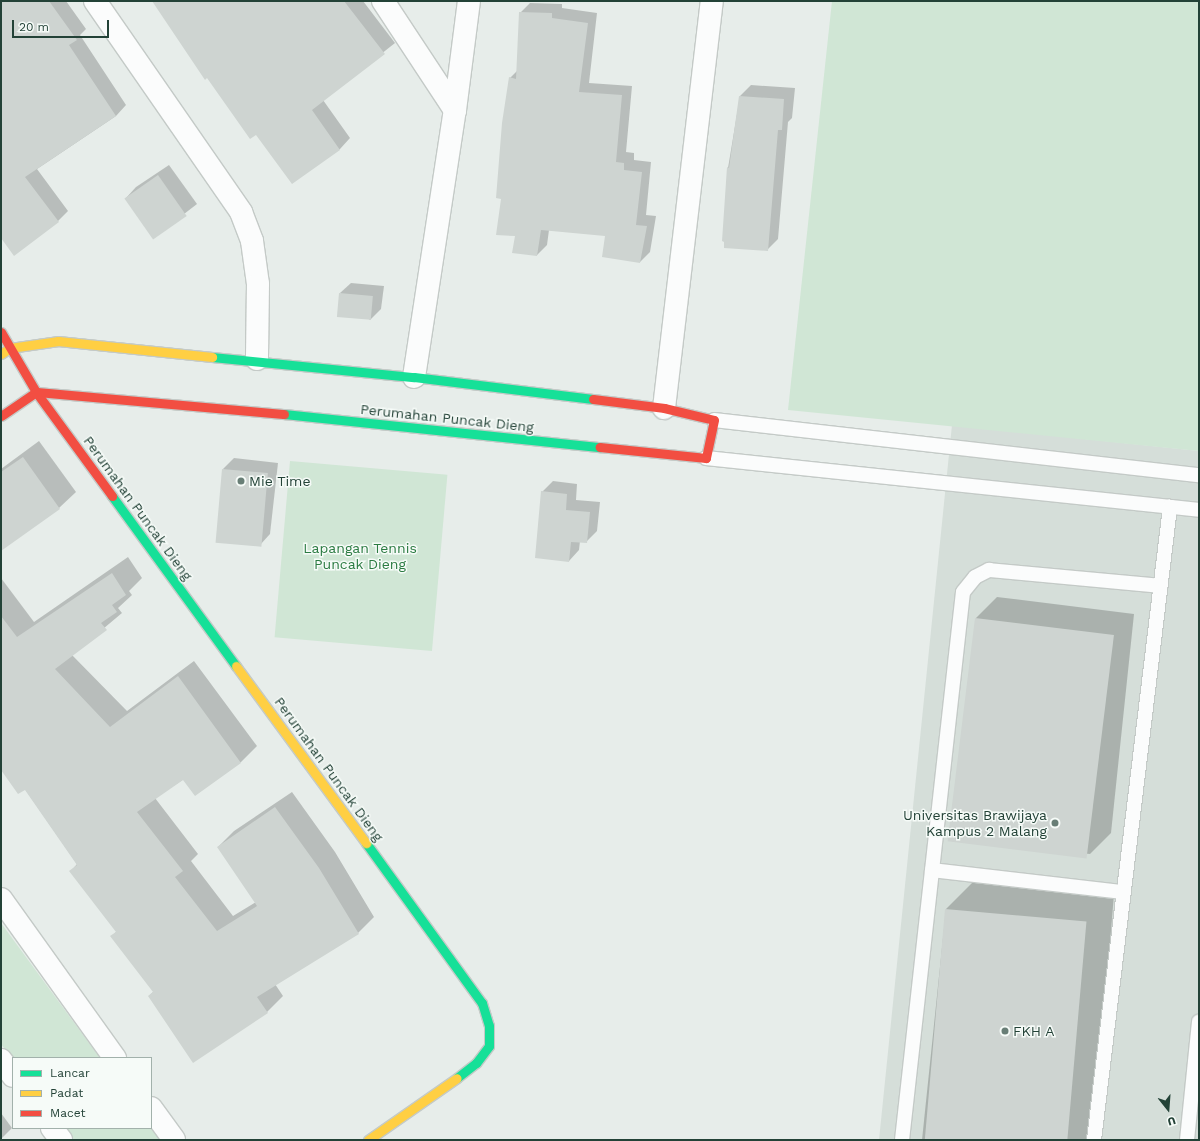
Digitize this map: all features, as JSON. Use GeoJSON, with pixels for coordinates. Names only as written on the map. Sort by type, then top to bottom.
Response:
{"type":"FeatureCollection","features":[{"type":"Feature","properties":{"kind":"street"},"geometry":{"type":"LineString","coordinates":[[95,1],[240,212],[252,241],[258,284],[257,359]]}},
{"type":"Feature","properties":{"kind":"street"},"geometry":{"type":"LineString","coordinates":[[383,1],[455,110]]}},
{"type":"Feature","properties":{"kind":"street"},"geometry":{"type":"LineString","coordinates":[[414,377],[455,110],[469,1]]}},
{"type":"Feature","properties":{"kind":"street"},"geometry":{"type":"LineString","coordinates":[[664,408],[712,1]]}},
{"type":"Feature","properties":{"kind":"street","name":"Perumahan Puncak Dieng"},"geometry":{"type":"LineString","coordinates":[[1,332],[36,392],[482,1003],[489,1026],[489,1046],[476,1062],[456,1079],[368,1140]]}},
{"type":"Feature","properties":{"kind":"street"},"geometry":{"type":"LineString","coordinates":[[1,354],[10,348],[58,341],[257,359],[664,408],[714,420],[706,458]]}},
{"type":"Feature","properties":{"kind":"street"},"geometry":{"type":"LineString","coordinates":[[1,416],[36,392]]}},
{"type":"Feature","properties":{"kind":"street","name":"Perumahan Puncak Dieng"},"geometry":{"type":"LineString","coordinates":[[36,392],[232,408],[384,426],[706,458]]}},
{"type":"Feature","properties":{"kind":"street"},"geometry":{"type":"LineString","coordinates":[[1,899],[114,1057]]}},
{"type":"Feature","properties":{"kind":"street"},"geometry":{"type":"LineString","coordinates":[[1,1060],[12,1075]]}},
{"type":"Feature","properties":{"kind":"street"},"geometry":{"type":"LineString","coordinates":[[152,1109],[174,1140]]}},
{"type":"Feature","properties":{"kind":"street"},"geometry":{"type":"LineString","coordinates":[[53,1129],[61,1140]]}},
{"type":"Feature","properties":{"kind":"lane"},"geometry":{"type":"LineString","coordinates":[[714,420],[1199,475]]}},
{"type":"Feature","properties":{"kind":"lane"},"geometry":{"type":"LineString","coordinates":[[706,458],[1199,510]]}},
{"type":"Feature","properties":{"kind":"lane"},"geometry":{"type":"LineString","coordinates":[[1094,1140],[1170,507]]}},
{"type":"Feature","properties":{"kind":"lane"},"geometry":{"type":"LineString","coordinates":[[902,1140],[962,592],[975,577],[989,570],[1160,586]]}},
{"type":"Feature","properties":{"kind":"lane"},"geometry":{"type":"LineString","coordinates":[[932,870],[1123,892]]}},
{"type":"Feature","properties":{"kind":"lane"},"geometry":{"type":"LineString","coordinates":[[1187,1140],[1199,1022]]}},
{"type":"Feature","properties":{"kind":"shaded area","name":"Universitas Brawijaya Kampus 2 Malang"},"geometry":{"type":"Polygon","coordinates":[[[952,425],[1199,451],[1199,1140],[879,1140],[952,425]]]}},
{"type":"Feature","properties":{"kind":"green space"},"geometry":{"type":"Polygon","coordinates":[[[832,1],[1199,1],[1199,451],[788,410],[832,1]]]}},
{"type":"Feature","properties":{"kind":"green space","name":"Lapangan Tennis Puncak Dieng"},"geometry":{"type":"Polygon","coordinates":[[[290,461],[447,475],[432,651],[275,637],[290,461]]]}},
{"type":"Feature","properties":{"kind":"green space"},"geometry":{"type":"Polygon","coordinates":[[[1,923],[99,1057],[12,1057],[12,1059],[1,1044],[1,923]]]}},
{"type":"Feature","properties":{"kind":"green space"},"geometry":{"type":"Polygon","coordinates":[[[152,1128],[160,1140],[72,1140],[64,1129],[152,1128]]]}},
{"type":"Feature","properties":{"kind":"building"},"geometry":{"type":"Polygon","coordinates":[[[1,1],[49,1],[77,40],[69,45],[116,116],[25,177],[59,222],[14,256],[1,238],[1,1]]]}},
{"type":"Feature","properties":{"kind":"building"},"geometry":{"type":"Polygon","coordinates":[[[152,1],[344,1],[385,54],[312,110],[340,150],[292,184],[256,135],[250,139],[207,78],[205,80],[152,1]]]}},
{"type":"Feature","properties":{"kind":"building"},"geometry":{"type":"Polygon","coordinates":[[[519,12],[552,13],[552,18],[588,23],[579,92],[622,95],[616,162],[624,163],[624,170],[642,172],[636,225],[647,226],[640,263],[602,257],[605,236],[541,230],[537,256],[512,253],[515,236],[496,235],[501,199],[496,198],[502,123],[509,77],[516,79],[519,12]]]}},
{"type":"Feature","properties":{"kind":"building"},"geometry":{"type":"Polygon","coordinates":[[[739,96],[784,99],[782,130],[778,130],[768,251],[724,248],[724,242],[722,241],[727,167],[729,168],[739,96]]]}},
{"type":"Feature","properties":{"kind":"building"},"geometry":{"type":"Polygon","coordinates":[[[158,175],[187,216],[153,239],[124,199],[158,175]]]}},
{"type":"Feature","properties":{"kind":"building"},"geometry":{"type":"Polygon","coordinates":[[[339,293],[373,296],[371,320],[337,317],[339,293]]]}},
{"type":"Feature","properties":{"kind":"building"},"geometry":{"type":"Polygon","coordinates":[[[23,457],[60,509],[1,551],[1,472],[23,457]]]}},
{"type":"Feature","properties":{"kind":"building"},"geometry":{"type":"Polygon","coordinates":[[[222,469],[268,473],[261,547],[216,543],[222,469]]]}},
{"type":"Feature","properties":{"kind":"building"},"geometry":{"type":"Polygon","coordinates":[[[541,491],[567,494],[566,510],[590,512],[587,543],[571,542],[569,562],[535,558],[541,491]]]}},
{"type":"Feature","properties":{"kind":"building"},"geometry":{"type":"Polygon","coordinates":[[[112,573],[126,595],[112,605],[117,612],[101,623],[107,630],[55,669],[110,727],[178,676],[241,763],[195,796],[183,780],[137,812],[183,871],[175,877],[217,931],[257,906],[217,847],[275,807],[319,868],[359,934],[257,997],[268,1013],[193,1063],[148,996],[153,992],[110,936],[116,932],[69,871],[77,865],[25,790],[18,794],[1,770],[1,616],[17,637],[112,573]]]}},
{"type":"Feature","properties":{"kind":"building"},"geometry":{"type":"Polygon","coordinates":[[[975,618],[1114,635],[1087,858],[948,841],[975,618]]]}},
{"type":"Feature","properties":{"kind":"building","name":"FKH A"},"geometry":{"type":"Polygon","coordinates":[[[945,909],[1086,921],[1067,1140],[925,1140],[945,909]]]}},
{"type":"Feature","properties":{"kind":"traffic: fast"},"geometry":{"type":"LineString","coordinates":[[212,357],[414,377],[593,399]]}},
{"type":"Feature","properties":{"kind":"traffic: fast"},"geometry":{"type":"LineString","coordinates":[[284,414],[600,447]]}},
{"type":"Feature","properties":{"kind":"traffic: fast"},"geometry":{"type":"LineString","coordinates":[[112,496],[236,666]]}},
{"type":"Feature","properties":{"kind":"traffic: fast"},"geometry":{"type":"LineString","coordinates":[[366,843],[482,1003],[489,1026],[489,1046],[476,1063],[457,1078]]}},
{"type":"Feature","properties":{"kind":"traffic: slow"},"geometry":{"type":"LineString","coordinates":[[1,354],[10,348],[58,341],[212,357]]}},
{"type":"Feature","properties":{"kind":"traffic: slow"},"geometry":{"type":"LineString","coordinates":[[236,666],[366,843]]}},
{"type":"Feature","properties":{"kind":"traffic: slow"},"geometry":{"type":"LineString","coordinates":[[368,1140],[457,1078]]}},
{"type":"Feature","properties":{"kind":"traffic: jam"},"geometry":{"type":"LineString","coordinates":[[1,332],[36,392],[112,496]]}},
{"type":"Feature","properties":{"kind":"traffic: jam"},"geometry":{"type":"LineString","coordinates":[[1,416],[36,392],[284,414]]}},
{"type":"Feature","properties":{"kind":"traffic: jam"},"geometry":{"type":"LineString","coordinates":[[593,399],[664,408],[714,420],[706,458],[600,447]]}},
{"type":"Feature","properties":{"kind":"place","name":"Mie Time"},"geometry":{"type":"Point","coordinates":[241,481]}},
{"type":"Feature","properties":{"kind":"place","name":"Universitas Brawijaya Kampus 2 Malang"},"geometry":{"type":"Point","coordinates":[1055,823]}},
{"type":"Feature","properties":{"kind":"place","name":"FKH A"},"geometry":{"type":"Point","coordinates":[1005,1031]}}]}
